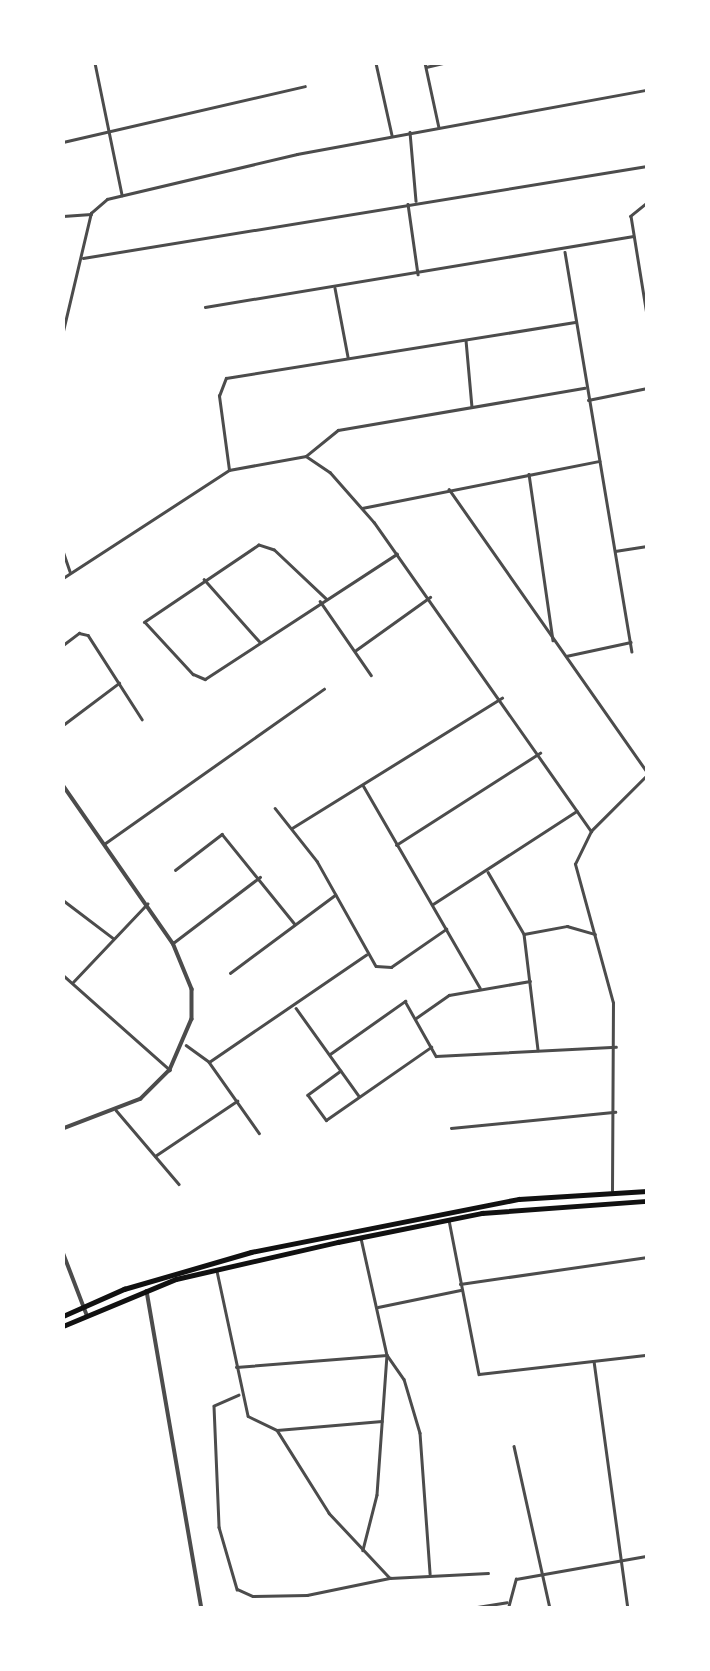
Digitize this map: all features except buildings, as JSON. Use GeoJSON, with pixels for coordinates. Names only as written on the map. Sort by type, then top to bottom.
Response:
{"type":"FeatureCollection","features":[{"type":"Feature","properties":{"kind":"main road"},"geometry":{"type":"LineString","coordinates":[[63,1317],[84,1306],[251,1252],[457,1209],[612,1191],[647,1191]]}},
{"type":"Feature","properties":{"kind":"main road"},"geometry":{"type":"LineString","coordinates":[[63,1326],[147,1289],[216,1269],[449,1220],[647,1201]]}},
{"type":"Feature","properties":{"kind":"street"},"geometry":{"type":"LineString","coordinates":[[95,63],[107,132],[122,194]]}},
{"type":"Feature","properties":{"kind":"street"},"geometry":{"type":"LineString","coordinates":[[376,63],[392,136]]}},
{"type":"Feature","properties":{"kind":"street"},"geometry":{"type":"LineString","coordinates":[[440,129],[425,65],[444,63]]}},
{"type":"Feature","properties":{"kind":"street"},"geometry":{"type":"LineString","coordinates":[[63,142],[305,86]]}},
{"type":"Feature","properties":{"kind":"street"},"geometry":{"type":"LineString","coordinates":[[63,216],[91,214],[122,194],[410,132],[440,129],[647,90]]}},
{"type":"Feature","properties":{"kind":"street"},"geometry":{"type":"LineString","coordinates":[[410,132],[416,201]]}},
{"type":"Feature","properties":{"kind":"street"},"geometry":{"type":"LineString","coordinates":[[83,258],[416,201],[647,166]]}},
{"type":"Feature","properties":{"kind":"street"},"geometry":{"type":"LineString","coordinates":[[647,203],[631,216],[647,315]]}},
{"type":"Feature","properties":{"kind":"street"},"geometry":{"type":"LineString","coordinates":[[408,204],[418,275]]}},
{"type":"Feature","properties":{"kind":"street"},"geometry":{"type":"LineString","coordinates":[[63,331],[83,258],[91,214]]}},
{"type":"Feature","properties":{"kind":"street"},"geometry":{"type":"LineString","coordinates":[[205,307],[565,252],[634,236]]}},
{"type":"Feature","properties":{"kind":"street"},"geometry":{"type":"LineString","coordinates":[[565,252],[584,388],[632,651]]}},
{"type":"Feature","properties":{"kind":"street"},"geometry":{"type":"LineString","coordinates":[[335,288],[349,359]]}},
{"type":"Feature","properties":{"kind":"street"},"geometry":{"type":"LineString","coordinates":[[229,471],[219,396],[226,378],[575,322]]}},
{"type":"Feature","properties":{"kind":"street"},"geometry":{"type":"LineString","coordinates":[[466,340],[472,408]]}},
{"type":"Feature","properties":{"kind":"street"},"geometry":{"type":"LineString","coordinates":[[63,578],[229,471],[306,456],[338,430],[584,388]]}},
{"type":"Feature","properties":{"kind":"street"},"geometry":{"type":"LineString","coordinates":[[588,400],[647,388]]}},
{"type":"Feature","properties":{"kind":"street"},"geometry":{"type":"LineString","coordinates":[[306,456],[362,508],[430,597],[540,753],[591,831]]}},
{"type":"Feature","properties":{"kind":"street"},"geometry":{"type":"LineString","coordinates":[[362,508],[599,461]]}},
{"type":"Feature","properties":{"kind":"street"},"geometry":{"type":"LineString","coordinates":[[529,474],[554,641]]}},
{"type":"Feature","properties":{"kind":"street"},"geometry":{"type":"LineString","coordinates":[[449,489],[647,774],[591,831],[575,864],[595,934],[617,1047],[612,1191]]}},
{"type":"Feature","properties":{"kind":"street"},"geometry":{"type":"LineString","coordinates":[[326,599],[267,545],[204,579],[147,616],[149,630],[198,679],[320,601],[326,599],[397,554]]}},
{"type":"Feature","properties":{"kind":"street"},"geometry":{"type":"LineString","coordinates":[[615,551],[647,546]]}},
{"type":"Feature","properties":{"kind":"street"},"geometry":{"type":"LineString","coordinates":[[63,551],[71,571]]}},
{"type":"Feature","properties":{"kind":"street"},"geometry":{"type":"LineString","coordinates":[[204,579],[259,641]]}},
{"type":"Feature","properties":{"kind":"street"},"geometry":{"type":"LineString","coordinates":[[356,650],[430,597]]}},
{"type":"Feature","properties":{"kind":"street"},"geometry":{"type":"LineString","coordinates":[[320,601],[371,675]]}},
{"type":"Feature","properties":{"kind":"street"},"geometry":{"type":"LineString","coordinates":[[63,645],[79,633],[88,635],[142,719]]}},
{"type":"Feature","properties":{"kind":"street"},"geometry":{"type":"LineString","coordinates":[[565,657],[631,642]]}},
{"type":"Feature","properties":{"kind":"street"},"geometry":{"type":"LineString","coordinates":[[63,725],[119,683]]}},
{"type":"Feature","properties":{"kind":"street"},"geometry":{"type":"LineString","coordinates":[[104,844],[324,689]]}},
{"type":"Feature","properties":{"kind":"street"},"geometry":{"type":"LineString","coordinates":[[292,828],[502,698]]}},
{"type":"Feature","properties":{"kind":"street"},"geometry":{"type":"LineString","coordinates":[[396,845],[540,753]]}},
{"type":"Feature","properties":{"kind":"street"},"geometry":{"type":"LineString","coordinates":[[63,785],[173,943],[192,989],[186,1045],[170,1070],[141,1098],[63,1129]]}},
{"type":"Feature","properties":{"kind":"street"},"geometry":{"type":"LineString","coordinates":[[363,785],[480,988]]}},
{"type":"Feature","properties":{"kind":"street"},"geometry":{"type":"LineString","coordinates":[[275,808],[292,828],[335,895],[366,956],[376,966],[391,967],[446,929]]}},
{"type":"Feature","properties":{"kind":"street"},"geometry":{"type":"LineString","coordinates":[[432,905],[488,872],[577,811]]}},
{"type":"Feature","properties":{"kind":"street"},"geometry":{"type":"LineString","coordinates":[[175,870],[222,834],[261,877],[295,925]]}},
{"type":"Feature","properties":{"kind":"street"},"geometry":{"type":"LineString","coordinates":[[488,872],[524,934],[538,1050]]}},
{"type":"Feature","properties":{"kind":"street"},"geometry":{"type":"LineString","coordinates":[[173,943],[261,877]]}},
{"type":"Feature","properties":{"kind":"street"},"geometry":{"type":"LineString","coordinates":[[230,973],[335,895]]}},
{"type":"Feature","properties":{"kind":"street"},"geometry":{"type":"LineString","coordinates":[[63,900],[113,939]]}},
{"type":"Feature","properties":{"kind":"street"},"geometry":{"type":"LineString","coordinates":[[73,982],[147,904]]}},
{"type":"Feature","properties":{"kind":"street"},"geometry":{"type":"LineString","coordinates":[[524,934],[567,926],[595,934]]}},
{"type":"Feature","properties":{"kind":"street"},"geometry":{"type":"LineString","coordinates":[[209,1062],[296,1008],[366,956]]}},
{"type":"Feature","properties":{"kind":"street"},"geometry":{"type":"LineString","coordinates":[[63,975],[170,1070]]}},
{"type":"Feature","properties":{"kind":"street"},"geometry":{"type":"LineString","coordinates":[[416,1018],[449,995],[530,981]]}},
{"type":"Feature","properties":{"kind":"street"},"geometry":{"type":"LineString","coordinates":[[330,1054],[400,1002],[416,1018],[431,1047],[445,1058],[617,1047]]}},
{"type":"Feature","properties":{"kind":"street"},"geometry":{"type":"LineString","coordinates":[[296,1008],[360,1097]]}},
{"type":"Feature","properties":{"kind":"street"},"geometry":{"type":"LineString","coordinates":[[186,1045],[209,1062],[259,1133]]}},
{"type":"Feature","properties":{"kind":"street"},"geometry":{"type":"LineString","coordinates":[[341,1071],[308,1101],[331,1121],[431,1047]]}},
{"type":"Feature","properties":{"kind":"street"},"geometry":{"type":"LineString","coordinates":[[155,1156],[237,1101]]}},
{"type":"Feature","properties":{"kind":"street"},"geometry":{"type":"LineString","coordinates":[[116,1110],[179,1184]]}},
{"type":"Feature","properties":{"kind":"street"},"geometry":{"type":"LineString","coordinates":[[451,1128],[615,1112]]}},
{"type":"Feature","properties":{"kind":"street"},"geometry":{"type":"LineString","coordinates":[[449,1220],[480,1374],[647,1355]]}},
{"type":"Feature","properties":{"kind":"street"},"geometry":{"type":"LineString","coordinates":[[361,1238],[387,1355],[377,1495],[363,1550]]}},
{"type":"Feature","properties":{"kind":"street"},"geometry":{"type":"LineString","coordinates":[[63,1252],[87,1315]]}},
{"type":"Feature","properties":{"kind":"street"},"geometry":{"type":"LineString","coordinates":[[460,1284],[647,1257]]}},
{"type":"Feature","properties":{"kind":"street"},"geometry":{"type":"LineString","coordinates":[[216,1269],[239,1395],[248,1416],[277,1430],[382,1421]]}},
{"type":"Feature","properties":{"kind":"street"},"geometry":{"type":"LineString","coordinates":[[147,1289],[202,1608]]}},
{"type":"Feature","properties":{"kind":"street"},"geometry":{"type":"LineString","coordinates":[[378,1307],[461,1290]]}},
{"type":"Feature","properties":{"kind":"street"},"geometry":{"type":"LineString","coordinates":[[235,1367],[387,1355]]}},
{"type":"Feature","properties":{"kind":"street"},"geometry":{"type":"LineString","coordinates":[[387,1355],[404,1379],[420,1433],[430,1576]]}},
{"type":"Feature","properties":{"kind":"street"},"geometry":{"type":"LineString","coordinates":[[594,1361],[628,1608]]}},
{"type":"Feature","properties":{"kind":"street"},"geometry":{"type":"LineString","coordinates":[[239,1395],[214,1406],[219,1527],[231,1582],[267,1597],[390,1578],[488,1573]]}},
{"type":"Feature","properties":{"kind":"street"},"geometry":{"type":"LineString","coordinates":[[277,1430],[304,1480],[390,1578]]}},
{"type":"Feature","properties":{"kind":"street"},"geometry":{"type":"LineString","coordinates":[[514,1446],[544,1571],[550,1608]]}},
{"type":"Feature","properties":{"kind":"street"},"geometry":{"type":"LineString","coordinates":[[508,1608],[507,1602],[516,1578],[544,1571],[647,1556]]}},
{"type":"Feature","properties":{"kind":"street"},"geometry":{"type":"LineString","coordinates":[[471,1608],[507,1602]]}}]}
